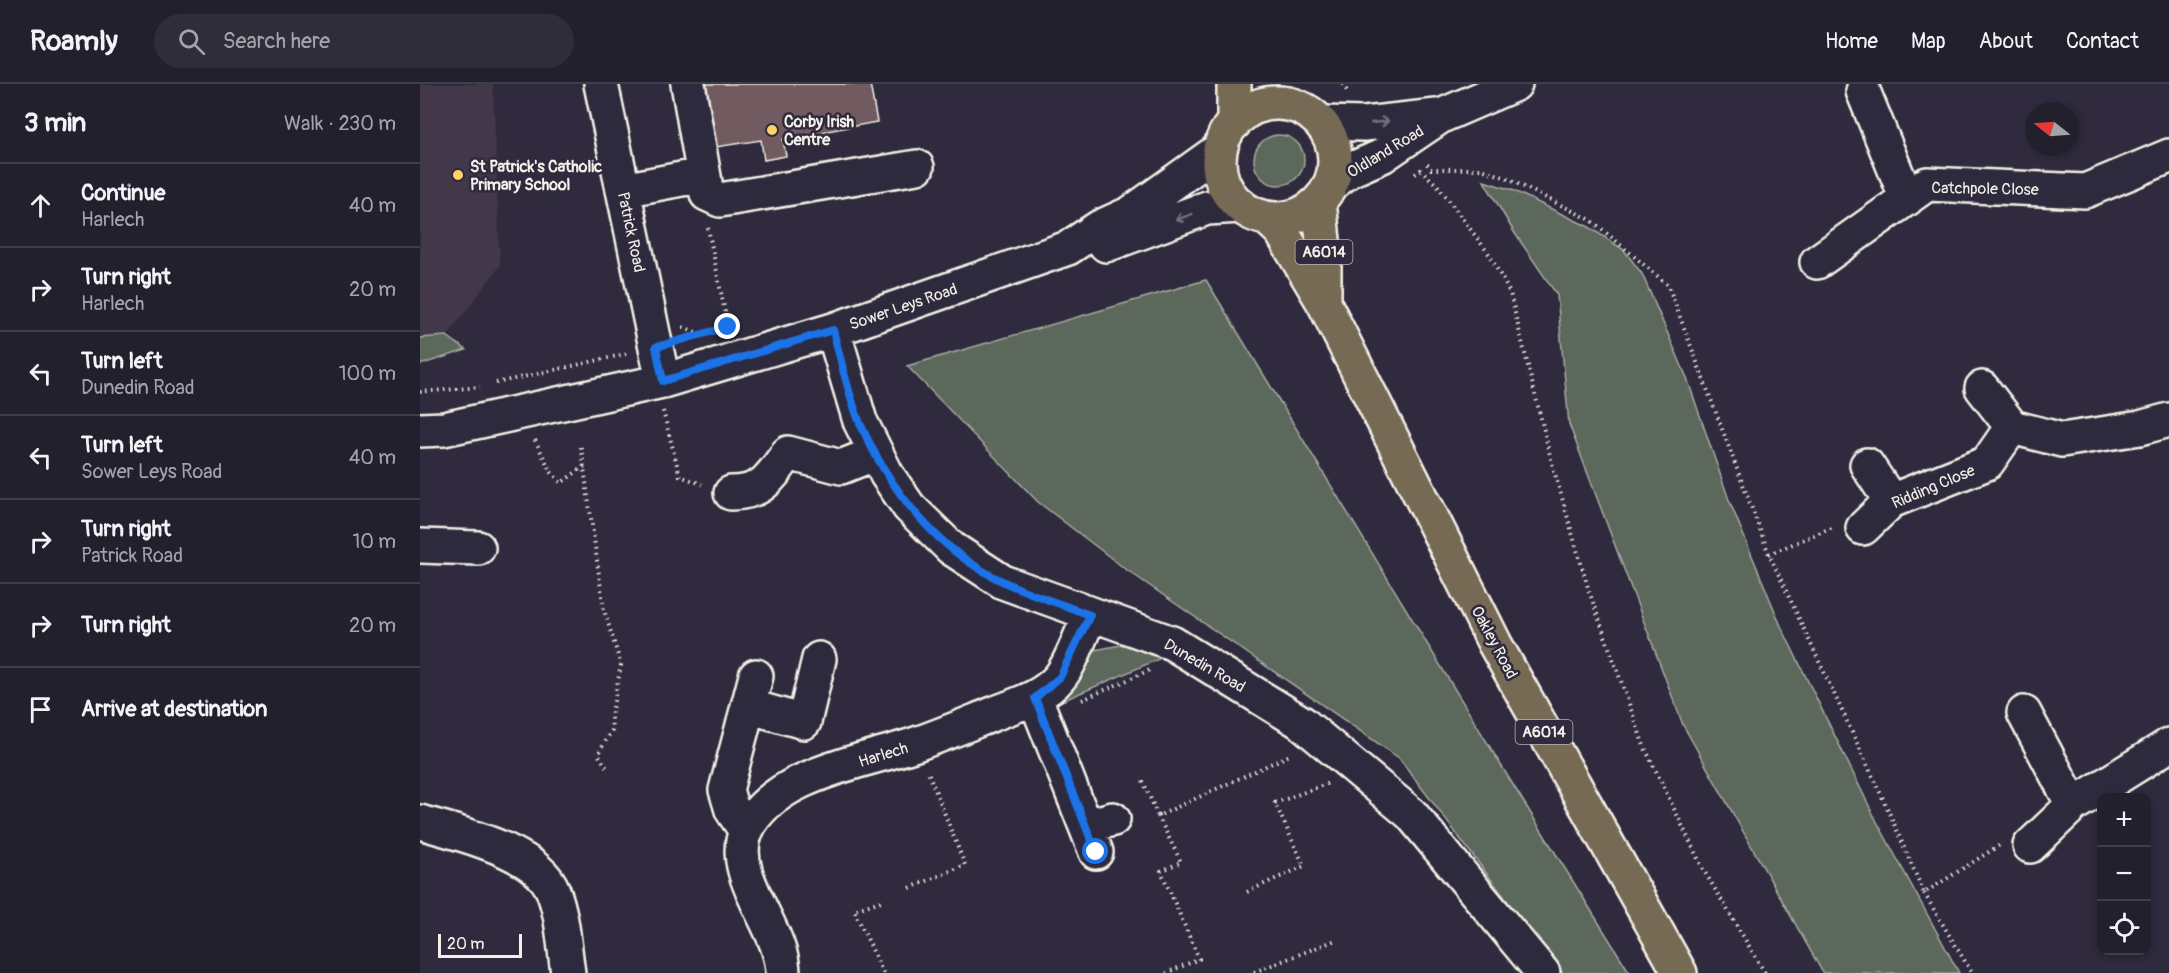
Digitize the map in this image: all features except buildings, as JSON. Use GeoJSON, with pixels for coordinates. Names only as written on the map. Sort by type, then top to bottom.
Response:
{"type":"FeatureCollection","features":[{"type":"Feature","properties":{"kind":"main road","name":"Oakley Road"},"geometry":{"type":"LineString","coordinates":[[1234,84],[1219,170],[1226,190],[1281,231],[1324,303],[1495,644],[1680,973]]}},
{"type":"Feature","properties":{"kind":"main road"},"geometry":{"type":"LineString","coordinates":[[1226,136],[1254,107],[1275,103],[1284,94],[1322,123]]}},
{"type":"Feature","properties":{"kind":"main road","name":"Oakley Road"},"geometry":{"type":"LineString","coordinates":[[1322,123],[1331,138],[1336,158],[1334,178],[1324,194],[1324,303]]}},
{"type":"Feature","properties":{"kind":"main road","name":"A6014"},"geometry":{"type":"LineString","coordinates":[[1255,213],[1289,219],[1308,211],[1324,194]]}},
{"type":"Feature","properties":{"kind":"street","name":"Patrick Road"},"geometry":{"type":"LineString","coordinates":[[601,84],[656,347],[663,396]]}},
{"type":"Feature","properties":{"kind":"street"},"geometry":{"type":"LineString","coordinates":[[688,84],[707,185],[720,200],[917,167]]}},
{"type":"Feature","properties":{"kind":"street","name":"Oldland Road"},"geometry":{"type":"LineString","coordinates":[[1322,123],[1364,124],[1515,84]]}},
{"type":"Feature","properties":{"kind":"street"},"geometry":{"type":"LineString","coordinates":[[1863,91],[1907,199]]}},
{"type":"Feature","properties":{"kind":"street","name":"Oldland Road"},"geometry":{"type":"LineString","coordinates":[[1324,194],[1350,170],[1382,156],[1452,102]]}},
{"type":"Feature","properties":{"kind":"street","name":"Sower Leys Road"},"geometry":{"type":"LineString","coordinates":[[420,429],[444,429],[663,396],[833,330],[1068,248],[1100,226],[1131,213],[1226,136]]}},
{"type":"Feature","properties":{"kind":"street","name":"Catchpole Close"},"geometry":{"type":"LineString","coordinates":[[1817,262],[1927,184],[2085,191],[2169,156]]}},
{"type":"Feature","properties":{"kind":"street"},"geometry":{"type":"LineString","coordinates":[[623,190],[707,185]]}},
{"type":"Feature","properties":{"kind":"street","name":"Sower Leys Road"},"geometry":{"type":"LineString","coordinates":[[1068,248],[1100,247],[1207,208],[1255,213]]}},
{"type":"Feature","properties":{"kind":"street","name":"Dunedin Road"},"geometry":{"type":"LineString","coordinates":[[833,330],[860,422],[876,453],[909,507],[951,548],[1003,582],[1172,643],[1302,723],[1411,814],[1543,973]]}},
{"type":"Feature","properties":{"kind":"street"},"geometry":{"type":"LineString","coordinates":[[1982,388],[2012,427],[2062,440],[2140,429],[2169,420]]}},
{"type":"Feature","properties":{"kind":"street","name":"Ridding Close"},"geometry":{"type":"LineString","coordinates":[[1863,528],[1891,501],[1987,463],[2012,427]]}},
{"type":"Feature","properties":{"kind":"street"},"geometry":{"type":"LineString","coordinates":[[731,494],[748,493],[767,481],[788,453],[841,467],[876,453]]}},
{"type":"Feature","properties":{"kind":"street"},"geometry":{"type":"LineString","coordinates":[[1866,465],[1891,501]]}},
{"type":"Feature","properties":{"kind":"street"},"geometry":{"type":"LineString","coordinates":[[420,546],[478,548]]}},
{"type":"Feature","properties":{"kind":"street","name":"Harlech"},"geometry":{"type":"LineString","coordinates":[[746,831],[772,799],[793,784],[1039,707],[1060,677],[1090,615]]}},
{"type":"Feature","properties":{"kind":"street"},"geometry":{"type":"LineString","coordinates":[[783,973],[783,963],[773,933],[754,896],[747,875],[743,857],[746,831],[732,810],[726,790],[752,691],[781,716],[804,722],[819,659]]}},
{"type":"Feature","properties":{"kind":"street"},"geometry":{"type":"LineString","coordinates":[[1039,707],[1099,832]]}},
{"type":"Feature","properties":{"kind":"street"},"geometry":{"type":"LineString","coordinates":[[2024,713],[2073,805]]}},
{"type":"Feature","properties":{"kind":"street"},"geometry":{"type":"LineString","coordinates":[[2030,846],[2073,805],[2169,745]]}},
{"type":"Feature","properties":{"kind":"street"},"geometry":{"type":"LineString","coordinates":[[420,822],[507,851],[528,862],[541,874],[552,888],[559,912],[568,973]]}},
{"type":"Feature","properties":{"kind":"path"},"geometry":{"type":"LineString","coordinates":[[1427,164],[1431,169],[1482,169],[1504,177],[1591,220],[1668,285],[1769,554],[1885,803],[1924,893],[1972,973]]}},
{"type":"Feature","properties":{"kind":"path"},"geometry":{"type":"LineString","coordinates":[[1406,178],[1421,170],[1438,186],[1489,254],[1510,293],[1553,467],[1589,591],[1644,746],[1703,868],[1765,973]]}},
{"type":"Feature","properties":{"kind":"path"},"geometry":{"type":"LineString","coordinates":[[707,185],[704,210],[728,327]]}},
{"type":"Feature","properties":{"kind":"path"},"geometry":{"type":"LineString","coordinates":[[420,392],[477,388],[656,347],[739,324]]}},
{"type":"Feature","properties":{"kind":"path"},"geometry":{"type":"LineString","coordinates":[[663,396],[680,477],[731,494]]}},
{"type":"Feature","properties":{"kind":"path"},"geometry":{"type":"LineString","coordinates":[[534,439],[551,472],[561,483],[585,466]]}},
{"type":"Feature","properties":{"kind":"path"},"geometry":{"type":"LineString","coordinates":[[581,447],[604,609],[621,665],[611,717],[612,730],[598,754],[607,768]]}},
{"type":"Feature","properties":{"kind":"path"},"geometry":{"type":"LineString","coordinates":[[1769,554],[1843,523],[1863,528]]}},
{"type":"Feature","properties":{"kind":"path"},"geometry":{"type":"LineString","coordinates":[[1039,707],[1164,664],[1184,650]]}},
{"type":"Feature","properties":{"kind":"path"},"geometry":{"type":"LineString","coordinates":[[910,888],[965,865],[916,744]]}},
{"type":"Feature","properties":{"kind":"path"},"geometry":{"type":"LineString","coordinates":[[1158,816],[1294,754]]}},
{"type":"Feature","properties":{"kind":"path"},"geometry":{"type":"LineString","coordinates":[[1247,892],[1304,866],[1275,803],[1360,771]]}},
{"type":"Feature","properties":{"kind":"path"},"geometry":{"type":"LineString","coordinates":[[1143,781],[1181,862],[1161,871],[1199,959],[1166,973]]}},
{"type":"Feature","properties":{"kind":"path"},"geometry":{"type":"LineString","coordinates":[[1924,893],[2024,830],[2030,846]]}},
{"type":"Feature","properties":{"kind":"path"},"geometry":{"type":"LineString","coordinates":[[883,973],[854,910],[884,900]]}},
{"type":"Feature","properties":{"kind":"path"},"geometry":{"type":"LineString","coordinates":[[1254,973],[1336,940]]}},
{"type":"Feature","properties":{"kind":"shaded area","name":"St Patrick's Catholic Primary School"},"geometry":{"type":"Polygon","coordinates":[[[420,84],[493,84],[500,266],[447,336],[420,338],[420,84]]]}},
{"type":"Feature","properties":{"kind":"green space"},"geometry":{"type":"Polygon","coordinates":[[[1279,135],[1288,137],[1299,146],[1304,160],[1302,169],[1293,180],[1279,185],[1270,183],[1259,174],[1254,160],[1256,151],[1265,140],[1279,135]]]}},
{"type":"Feature","properties":{"kind":"green space"},"geometry":{"type":"Polygon","coordinates":[[[1484,181],[1512,190],[1589,227],[1624,250],[1642,274],[1687,378],[1729,500],[1781,626],[1875,818],[1959,973],[1823,973],[1683,725],[1569,424],[1557,295],[1514,232],[1484,181]]]}},
{"type":"Feature","properties":{"kind":"green space"},"geometry":{"type":"Polygon","coordinates":[[[1206,280],[1630,973],[1562,973],[1399,758],[1124,568],[1038,502],[907,366],[1206,280]]]}},
{"type":"Feature","properties":{"kind":"green space"},"geometry":{"type":"Polygon","coordinates":[[[447,336],[466,350],[420,365],[420,338],[447,336]]]}},
{"type":"Feature","properties":{"kind":"green space"},"geometry":{"type":"Polygon","coordinates":[[[1131,643],[1161,658],[1053,705],[1095,650],[1131,643]]]}},
{"type":"Feature","properties":{"kind":"place","name":"Corby Irish Centre"},"geometry":{"type":"Point","coordinates":[772,130]}},
{"type":"Feature","properties":{"kind":"place","name":"St Patrick's Catholic Primary School"},"geometry":{"type":"Point","coordinates":[458,175]}},
{"type":"Feature","properties":{"kind":"route"},"geometry":{"type":"LineString","coordinates":[[728,327],[656,347],[663,381],[833,330],[860,422],[887,475],[909,507],[951,548],[1003,582],[1090,615],[1060,677],[1035,698],[1096,852]]}}]}
